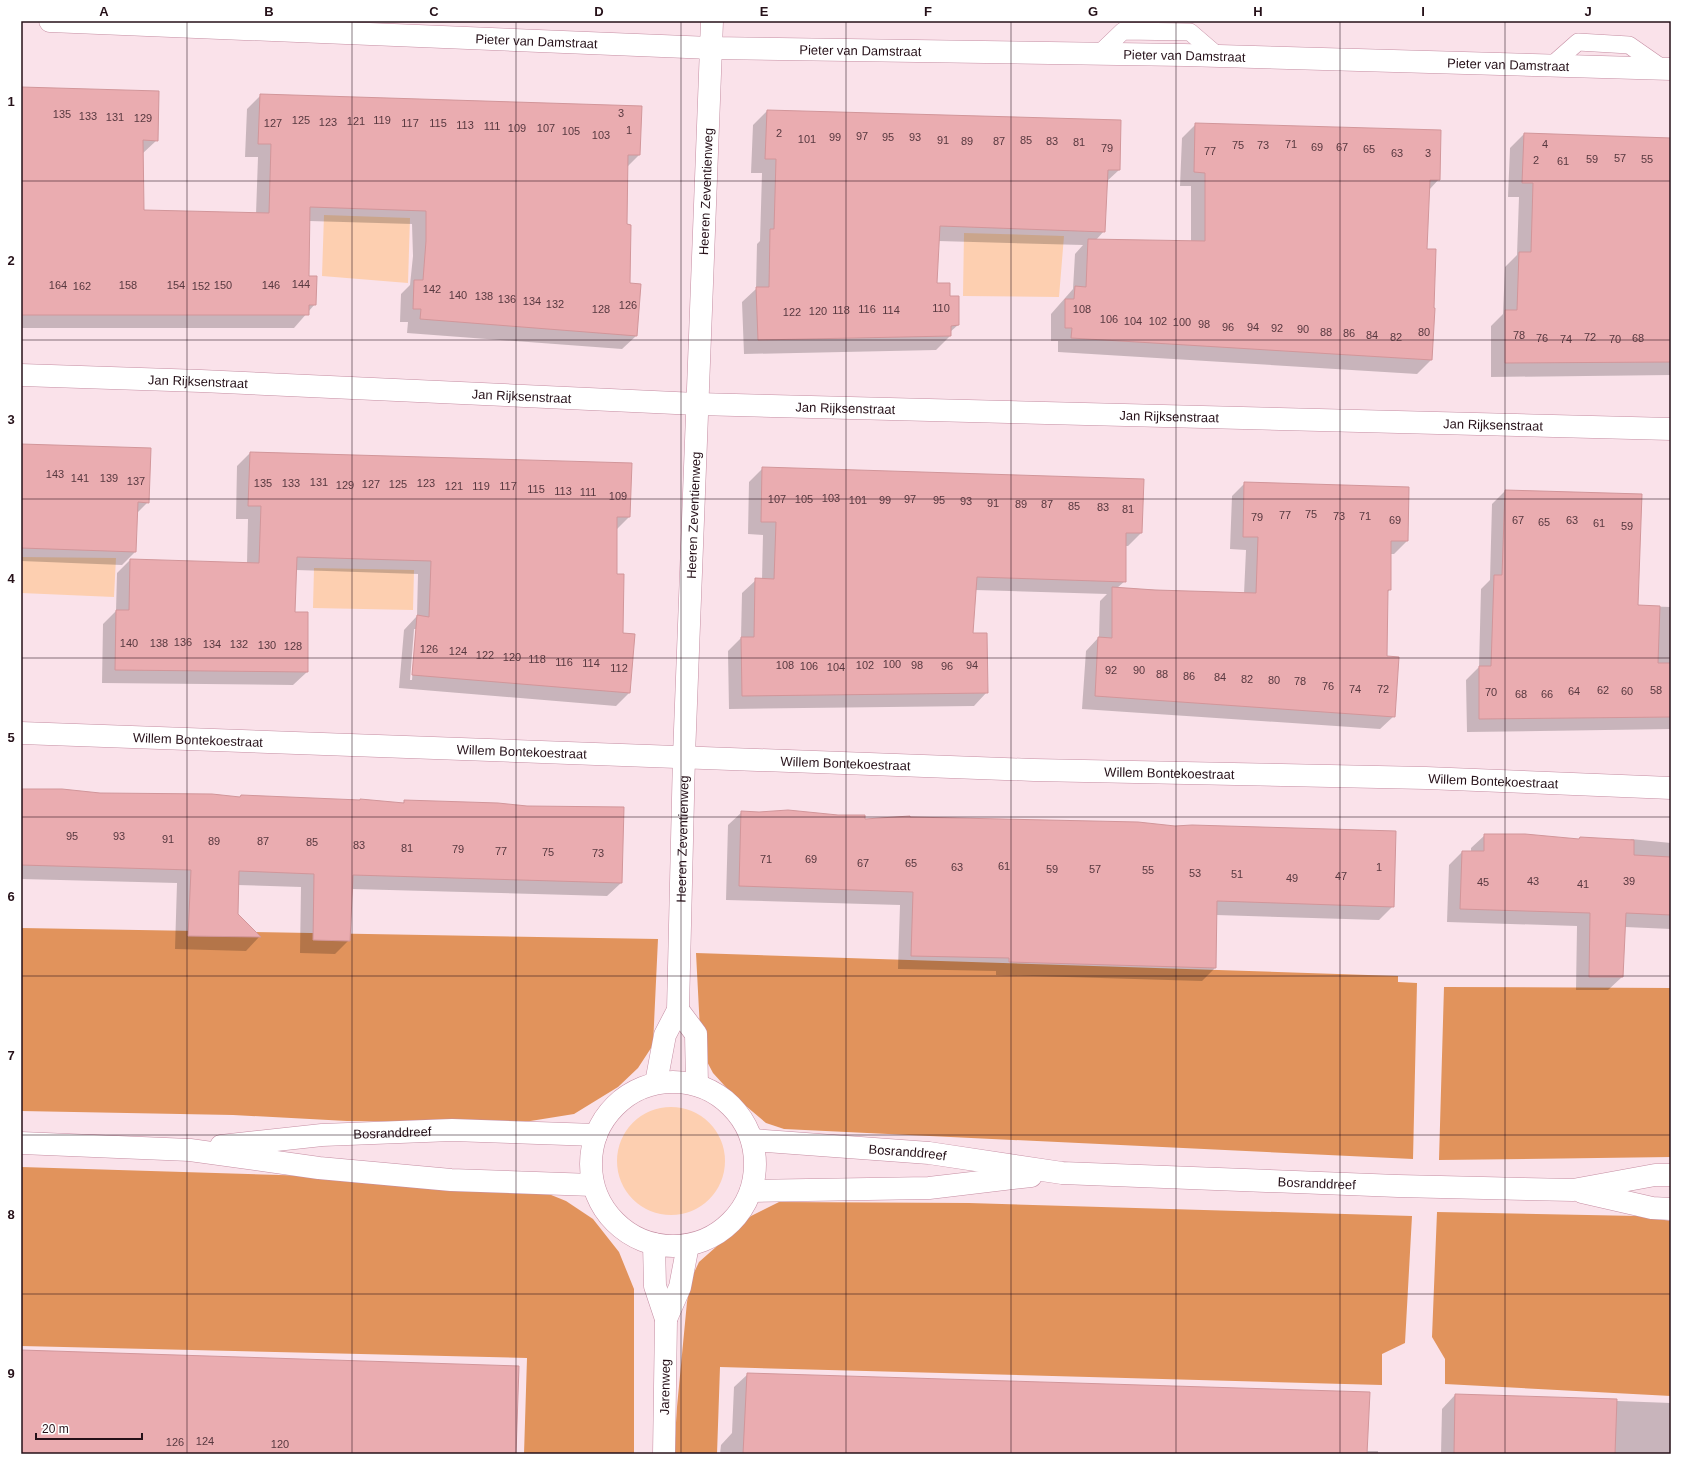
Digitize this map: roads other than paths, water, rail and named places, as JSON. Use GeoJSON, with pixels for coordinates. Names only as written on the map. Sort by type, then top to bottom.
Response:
{"type":"FeatureCollection","features":[{"type":"Feature","properties":{"kind":"street","name":"Pieter van Damstraat"},"geometry":{"type":"LineString","coordinates":[[50,21],[711,48],[1218,56],[1666,69]]}},
{"type":"Feature","properties":{"kind":"street","name":"Heeren Zeventienweg"},"geometry":{"type":"LineString","coordinates":[[656,1084],[665,1035],[678,1010],[684,756],[712,21]]}},
{"type":"Feature","properties":{"kind":"street","name":"Jan Rijksenstraat"},"geometry":{"type":"LineString","coordinates":[[21,375],[201,381],[697,404],[1671,429]]}},
{"type":"Feature","properties":{"kind":"street","name":"Willem Bontekoestraat"},"geometry":{"type":"LineString","coordinates":[[21,733],[684,756],[1034,770],[1419,778],[1671,788]]}},
{"type":"Feature","properties":{"kind":"street"},"geometry":{"type":"LineString","coordinates":[[678,1010],[696,1034],[697,1085]]}},
{"type":"Feature","properties":{"kind":"street"},"geometry":{"type":"LineString","coordinates":[[677,1082],[697,1085],[722,1097],[740,1116],[752,1140],[756,1166],[751,1191],[737,1216],[715,1235],[688,1245],[670,1246],[654,1244],[627,1233],[606,1212],[593,1185],[591,1160],[596,1134],[610,1111],[631,1094],[656,1084],[677,1082]]}},
{"type":"Feature","properties":{"kind":"street","name":"Bosranddreef"},"geometry":{"type":"LineString","coordinates":[[190,1150],[322,1135],[452,1130],[596,1134]]}},
{"type":"Feature","properties":{"kind":"street","name":"Bosranddreef"},"geometry":{"type":"LineString","coordinates":[[752,1140],[929,1153],[1062,1173],[1398,1186],[1573,1190],[1652,1208],[1671,1209]]}},
{"type":"Feature","properties":{"kind":"street","name":"Bosranddreef"},"geometry":{"type":"LineString","coordinates":[[21,1143],[190,1150],[319,1168],[451,1180],[593,1185]]}},
{"type":"Feature","properties":{"kind":"street","name":"Bosranddreef"},"geometry":{"type":"LineString","coordinates":[[751,1191],[929,1188],[1062,1173]]}},
{"type":"Feature","properties":{"kind":"street","name":"Bosranddreef"},"geometry":{"type":"LineString","coordinates":[[1573,1190],[1655,1175],[1671,1175]]}},
{"type":"Feature","properties":{"kind":"street","name":"Jarenweg"},"geometry":{"type":"LineString","coordinates":[[654,1244],[655,1286],[666,1319],[664,1454]]}},
{"type":"Feature","properties":{"kind":"street","name":"Jarenweg"},"geometry":{"type":"LineString","coordinates":[[666,1319],[680,1287],[688,1245]]}}]}
